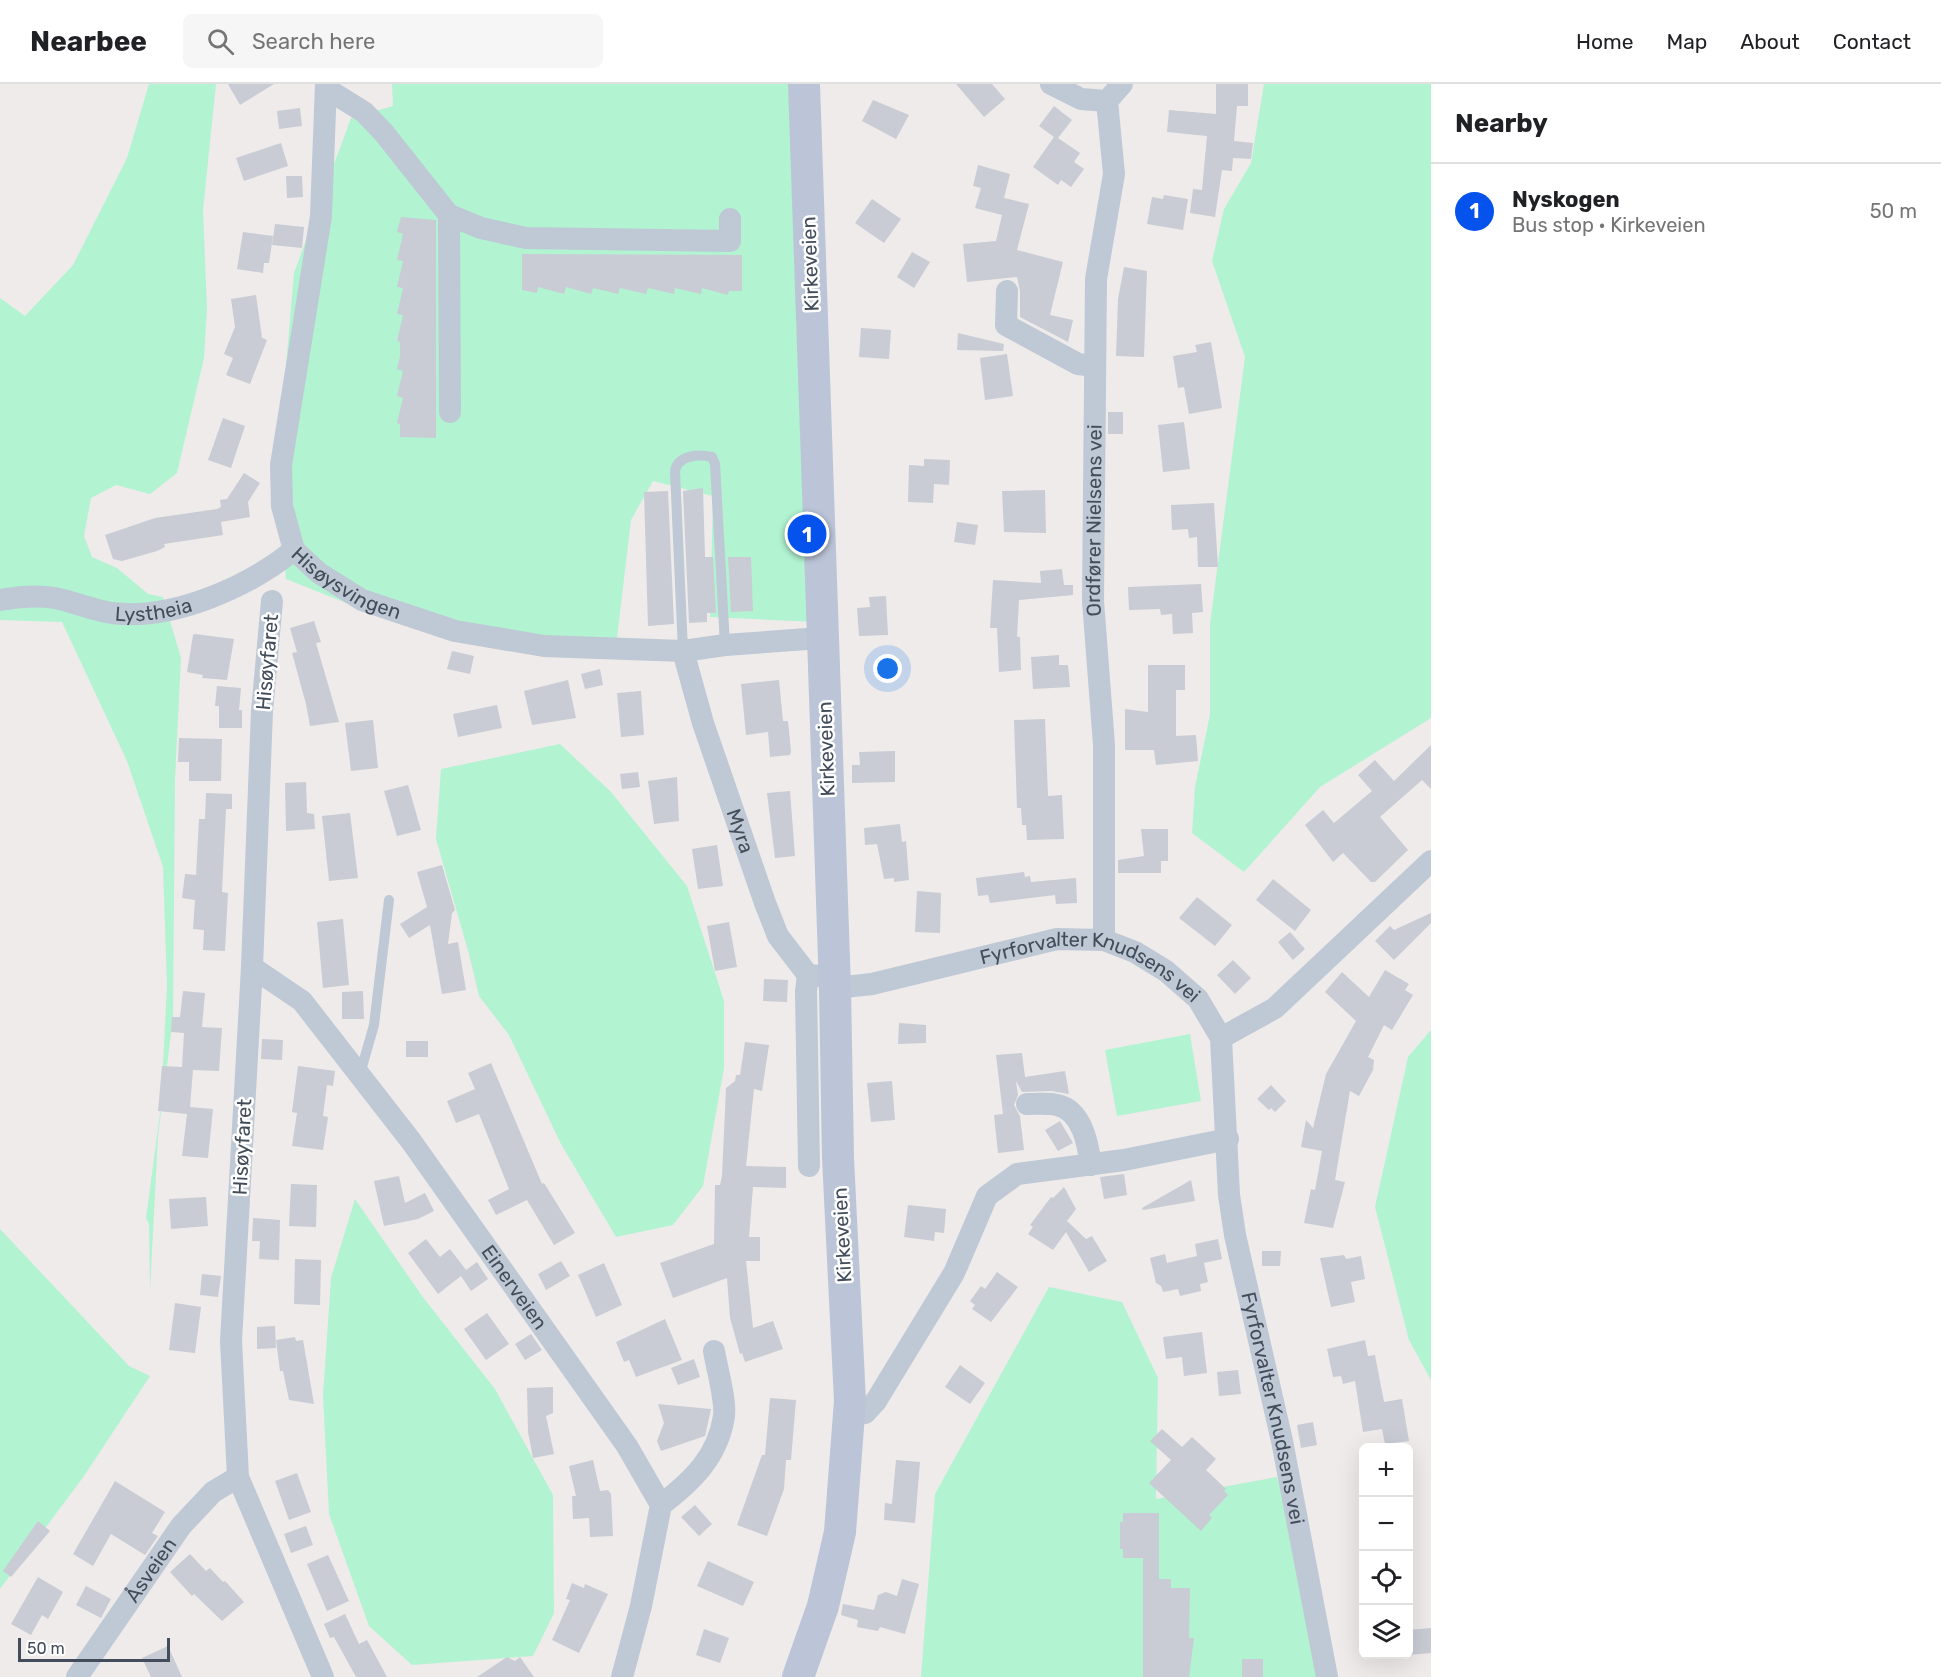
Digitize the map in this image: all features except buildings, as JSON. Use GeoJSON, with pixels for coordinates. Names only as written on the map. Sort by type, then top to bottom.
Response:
{"type":"FeatureCollection","features":[{"type":"Feature","properties":{"kind":"main road","name":"Kirkeveien"},"geometry":{"type":"LineString","coordinates":[[798,1677],[823,1606],[840,1532],[849,1415],[838,1158],[826,980],[821,638],[804,84]]}},
{"type":"Feature","properties":{"kind":"street","name":"Ordfører Nielsens vei"},"geometry":{"type":"LineString","coordinates":[[1051,84],[1081,99],[1115,93],[1114,174],[1096,279],[1094,366],[1096,438],[1093,601],[1104,745],[1104,940]]}},
{"type":"Feature","properties":{"kind":"street","name":"Hisøysvingen"},"geometry":{"type":"LineString","coordinates":[[730,219],[730,241],[526,238],[480,228],[449,215],[384,133],[363,112],[326,89],[321,216],[281,465],[282,506],[294,550],[319,573],[362,600],[454,631],[544,646],[683,651],[725,645],[821,638]]}},
{"type":"Feature","properties":{"kind":"street"},"geometry":{"type":"LineString","coordinates":[[449,215],[450,412]]}},
{"type":"Feature","properties":{"kind":"street"},"geometry":{"type":"LineString","coordinates":[[1007,291],[1006,325],[1078,364],[1094,366]]}},
{"type":"Feature","properties":{"kind":"street","name":"Lystheia"},"geometry":{"type":"LineString","coordinates":[[0,600],[52,598],[112,613],[151,614],[230,589],[268,571],[294,550]]}},
{"type":"Feature","properties":{"kind":"street","name":"Hisøyfaret"},"geometry":{"type":"LineString","coordinates":[[272,601],[262,711],[252,967],[231,1341],[238,1477],[322,1677]]}},
{"type":"Feature","properties":{"kind":"street","name":"Myra"},"geometry":{"type":"LineString","coordinates":[[683,651],[703,723],[778,936],[826,980]]}},
{"type":"Feature","properties":{"kind":"street"},"geometry":{"type":"LineString","coordinates":[[1221,1038],[1275,1008],[1431,861]]}},
{"type":"Feature","properties":{"kind":"street","name":"Fyrforvalter Knudsens vei"},"geometry":{"type":"LineString","coordinates":[[826,980],[872,984],[1057,939],[1104,940],[1135,952],[1166,971],[1198,999],[1221,1038],[1228,1139],[1229,1195],[1235,1235],[1282,1441],[1327,1677]]}},
{"type":"Feature","properties":{"kind":"street","name":"Einerveien"},"geometry":{"type":"LineString","coordinates":[[252,967],[302,1001],[411,1141],[627,1446],[661,1505]]}},
{"type":"Feature","properties":{"kind":"street"},"geometry":{"type":"LineString","coordinates":[[809,1166],[806,991],[826,980]]}},
{"type":"Feature","properties":{"kind":"street"},"geometry":{"type":"LineString","coordinates":[[1027,1104],[1057,1105],[1073,1116],[1083,1130],[1091,1165]]}},
{"type":"Feature","properties":{"kind":"street"},"geometry":{"type":"LineString","coordinates":[[849,1415],[865,1413],[876,1401],[954,1273],[987,1196],[1002,1184],[1017,1174],[1091,1165],[1228,1139]]}},
{"type":"Feature","properties":{"kind":"street"},"geometry":{"type":"LineString","coordinates":[[622,1677],[641,1606],[661,1505],[689,1483],[712,1455],[724,1415],[714,1351]]}},
{"type":"Feature","properties":{"kind":"street","name":"Åsveien"},"geometry":{"type":"LineString","coordinates":[[77,1677],[182,1526],[213,1492],[238,1477]]}},
{"type":"Feature","properties":{"kind":"lane"},"geometry":{"type":"LineString","coordinates":[[683,651],[675,471],[677,463],[683,458],[706,456],[712,458],[715,464],[725,645]]}},
{"type":"Feature","properties":{"kind":"lane"},"geometry":{"type":"LineString","coordinates":[[360,1075],[374,1025],[389,900]]}},
{"type":"Feature","properties":{"kind":"green space"},"geometry":{"type":"Polygon","coordinates":[[[149,84],[216,84],[203,210],[207,309],[204,358],[177,473],[150,494],[116,485],[91,498],[84,536],[92,557],[117,568],[148,594],[163,597],[181,658],[175,779],[173,1018],[158,1136],[150,1291],[149,1224],[146,1218],[161,1106],[167,985],[163,867],[127,761],[62,622],[0,620],[0,298],[25,316],[73,265],[127,158],[149,84]]]}},
{"type":"Feature","properties":{"kind":"green space"},"geometry":{"type":"Polygon","coordinates":[[[392,84],[799,84],[816,622],[710,617],[713,496],[653,481],[631,520],[617,638],[514,651],[399,624],[286,579],[277,470],[294,273],[351,118],[393,106],[392,84]]]}},
{"type":"Feature","properties":{"kind":"green space"},"geometry":{"type":"Polygon","coordinates":[[[1264,84],[1431,84],[1431,718],[1320,787],[1244,872],[1192,833],[1195,787],[1210,715],[1210,624],[1245,357],[1212,261],[1224,209],[1251,163],[1264,84]]]}},
{"type":"Feature","properties":{"kind":"green space"},"geometry":{"type":"Polygon","coordinates":[[[560,744],[611,792],[687,886],[724,1001],[724,1068],[703,1186],[673,1225],[616,1237],[561,1144],[509,1035],[479,996],[436,839],[441,769],[560,744]]]}},
{"type":"Feature","properties":{"kind":"green space"},"geometry":{"type":"Polygon","coordinates":[[[1431,1030],[1431,1380],[1409,1340],[1375,1207],[1408,1057],[1431,1030]]]}},
{"type":"Feature","properties":{"kind":"green space"},"geometry":{"type":"Polygon","coordinates":[[[1190,1034],[1201,1101],[1117,1116],[1105,1050],[1190,1034]]]}},
{"type":"Feature","properties":{"kind":"green space"},"geometry":{"type":"Polygon","coordinates":[[[355,1199],[422,1296],[495,1389],[553,1495],[554,1613],[533,1656],[412,1665],[369,1626],[329,1514],[323,1396],[331,1278],[355,1199]]]}},
{"type":"Feature","properties":{"kind":"green space"},"geometry":{"type":"Polygon","coordinates":[[[0,1229],[129,1366],[150,1376],[84,1476],[0,1589],[0,1229]]]}},
{"type":"Feature","properties":{"kind":"green space"},"geometry":{"type":"Polygon","coordinates":[[[1049,1287],[1122,1302],[1158,1378],[1156,1499],[1277,1477],[1304,1568],[1327,1677],[921,1677],[935,1494],[1049,1287]]]}},
{"type":"Feature","properties":{"kind":"place","name":"Nyskogen"},"geometry":{"type":"Point","coordinates":[807,534]}}]}
